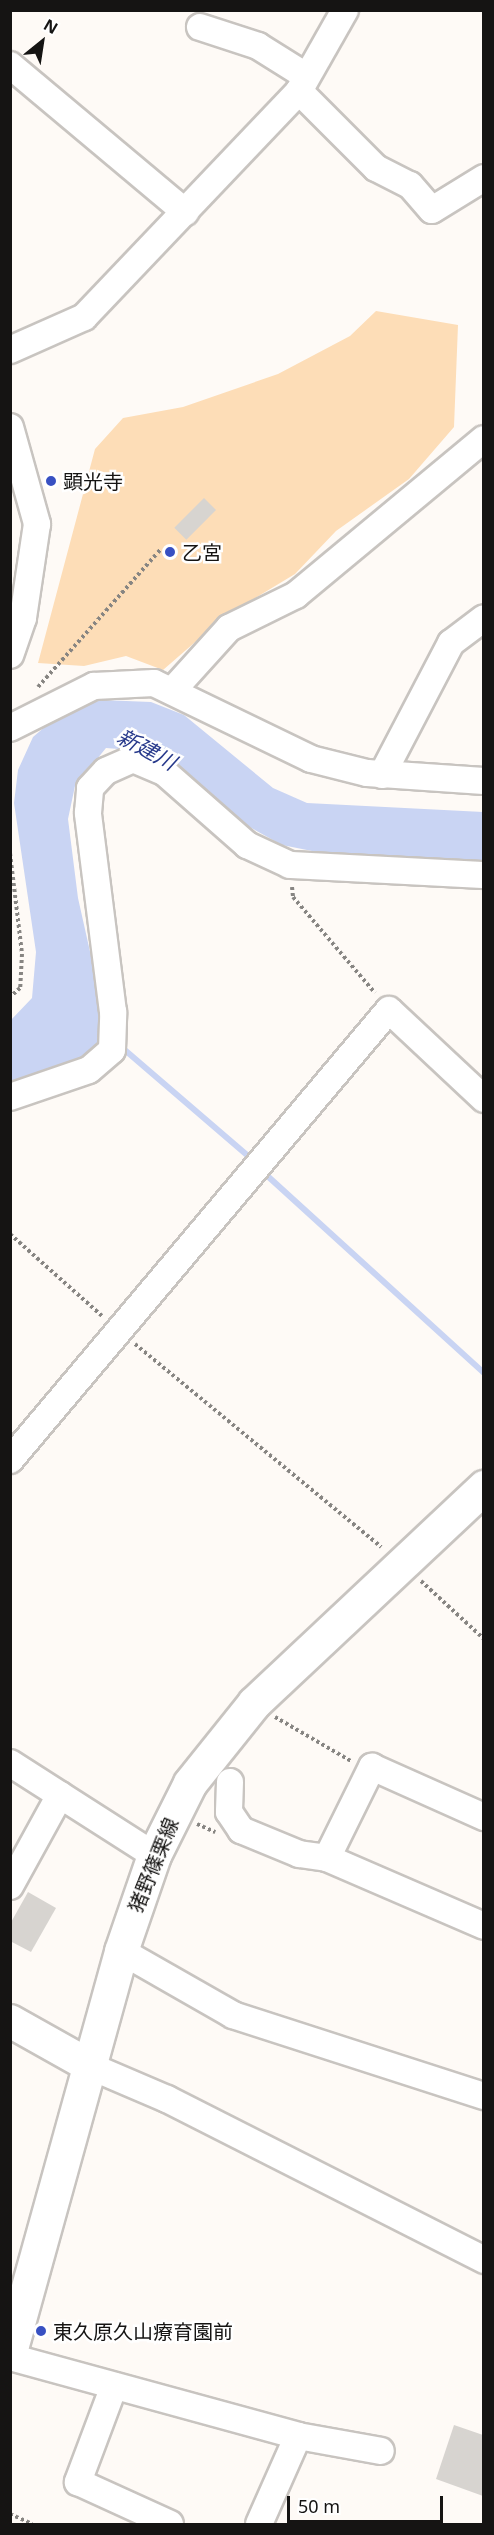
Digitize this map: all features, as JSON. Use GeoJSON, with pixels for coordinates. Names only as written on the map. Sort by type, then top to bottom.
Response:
{"type":"FeatureCollection","features":[{"type":"Feature","properties":{"kind":"main road","name":"猪野篠栗線"},"geometry":{"type":"LineString","coordinates":[[10,2352],[92,2067],[121,1950],[153,1855],[190,1783],[254,1703],[400,1562],[483,1487]]}},
{"type":"Feature","properties":{"kind":"street"},"geometry":{"type":"LineString","coordinates":[[10,350],[84,317],[185,212],[302,83],[345,10]]}},
{"type":"Feature","properties":{"kind":"street"},"geometry":{"type":"LineString","coordinates":[[200,27],[258,45],[302,83],[376,168],[410,185],[432,210],[483,178]]}},
{"type":"Feature","properties":{"kind":"street"},"geometry":{"type":"LineString","coordinates":[[10,65],[185,212]]}},
{"type":"Feature","properties":{"kind":"street"},"geometry":{"type":"LineString","coordinates":[[10,427],[37,525],[23,618],[10,655]]}},
{"type":"Feature","properties":{"kind":"street"},"geometry":{"type":"LineString","coordinates":[[172,691],[230,628],[296,595],[483,439]]}},
{"type":"Feature","properties":{"kind":"street"},"geometry":{"type":"LineString","coordinates":[[382,775],[451,643],[483,618]]}},
{"type":"Feature","properties":{"kind":"street"},"geometry":{"type":"LineString","coordinates":[[10,728],[94,686],[154,683],[311,759],[382,775],[483,781]]}},
{"type":"Feature","properties":{"kind":"street"},"geometry":{"type":"LineString","coordinates":[[10,1097],[89,1070],[112,1050],[113,1012],[88,813],[90,788],[106,771],[133,759],[164,772],[247,845],[291,865],[483,875]]}},
{"type":"Feature","properties":{"kind":"street"},"geometry":{"type":"LineString","coordinates":[[10,1460],[389,1010],[483,1099]]}},
{"type":"Feature","properties":{"kind":"street"},"geometry":{"type":"LineString","coordinates":[[10,1763],[153,1855]]}},
{"type":"Feature","properties":{"kind":"street"},"geometry":{"type":"LineString","coordinates":[[327,1858],[372,1767],[483,1817]]}},
{"type":"Feature","properties":{"kind":"street"},"geometry":{"type":"LineString","coordinates":[[230,1782],[228,1812],[240,1830],[299,1854],[327,1858],[483,1926]]}},
{"type":"Feature","properties":{"kind":"street"},"geometry":{"type":"LineString","coordinates":[[10,1886],[60,1795]]}},
{"type":"Feature","properties":{"kind":"street"},"geometry":{"type":"LineString","coordinates":[[121,1950],[233,2015],[483,2096]]}},
{"type":"Feature","properties":{"kind":"street"},"geometry":{"type":"LineString","coordinates":[[10,2021],[92,2067],[178,2104],[483,2260]]}},
{"type":"Feature","properties":{"kind":"street"},"geometry":{"type":"LineString","coordinates":[[10,2357],[298,2436],[381,2451]]}},
{"type":"Feature","properties":{"kind":"street"},"geometry":{"type":"LineString","coordinates":[[114,2386],[78,2482],[170,2524]]}},
{"type":"Feature","properties":{"kind":"street"},"geometry":{"type":"LineString","coordinates":[[259,2524],[298,2436]]}},
{"type":"Feature","properties":{"kind":"path"},"geometry":{"type":"LineString","coordinates":[[45,680],[161,549]]}},
{"type":"Feature","properties":{"kind":"path"},"geometry":{"type":"LineString","coordinates":[[10,853],[22,954],[20,988],[10,997]]}},
{"type":"Feature","properties":{"kind":"path"},"geometry":{"type":"LineString","coordinates":[[291,865],[293,897],[389,1010]]}},
{"type":"Feature","properties":{"kind":"path"},"geometry":{"type":"LineString","coordinates":[[10,1234],[118,1331],[400,1562],[483,1639]]}},
{"type":"Feature","properties":{"kind":"path"},"geometry":{"type":"LineString","coordinates":[[254,1703],[334,1755],[372,1767]]}},
{"type":"Feature","properties":{"kind":"path"},"geometry":{"type":"LineString","coordinates":[[10,2514],[32,2524]]}},
{"type":"Feature","properties":{"kind":"shaded area"},"geometry":{"type":"Polygon","coordinates":[[[376,311],[458,325],[454,427],[409,479],[336,531],[295,574],[224,617],[163,670],[126,656],[84,666],[38,663],[95,449],[123,418],[183,407],[278,374],[350,336],[376,311]]]}},
{"type":"Feature","properties":{"kind":"water","name":"新建川"},"geometry":{"type":"Polygon","coordinates":[[[101,700],[151,702],[184,715],[273,788],[307,803],[483,812],[483,861],[332,855],[282,845],[230,816],[144,751],[106,748],[75,786],[68,819],[78,898],[106,1023],[104,1043],[85,1059],[11,1086],[11,1020],[32,998],[36,952],[14,803],[18,770],[33,737],[60,714],[101,700]]]}},
{"type":"Feature","properties":{"kind":"building"},"geometry":{"type":"Polygon","coordinates":[[[204,498],[216,510],[186,540],[174,528],[204,498]]]}},
{"type":"Feature","properties":{"kind":"building"},"geometry":{"type":"Polygon","coordinates":[[[28,1892],[56,1908],[31,1952],[10,1941],[10,1924],[28,1892]]]}},
{"type":"Feature","properties":{"kind":"building"},"geometry":{"type":"Polygon","coordinates":[[[454,2425],[483,2435],[483,2496],[436,2479],[454,2425]]]}},
{"type":"Feature","properties":{"kind":"waterway"},"geometry":{"type":"LineString","coordinates":[[119,1045],[254,1161]]}},
{"type":"Feature","properties":{"kind":"waterway"},"geometry":{"type":"LineString","coordinates":[[262,1171],[484,1373]]}},
{"type":"Feature","properties":{"kind":"place","name":"顕光寺"},"geometry":{"type":"Point","coordinates":[51,481]}},
{"type":"Feature","properties":{"kind":"place","name":"乙宮"},"geometry":{"type":"Point","coordinates":[170,552]}},
{"type":"Feature","properties":{"kind":"place","name":"東久原久山療育園前"},"geometry":{"type":"Point","coordinates":[41,2331]}}]}
